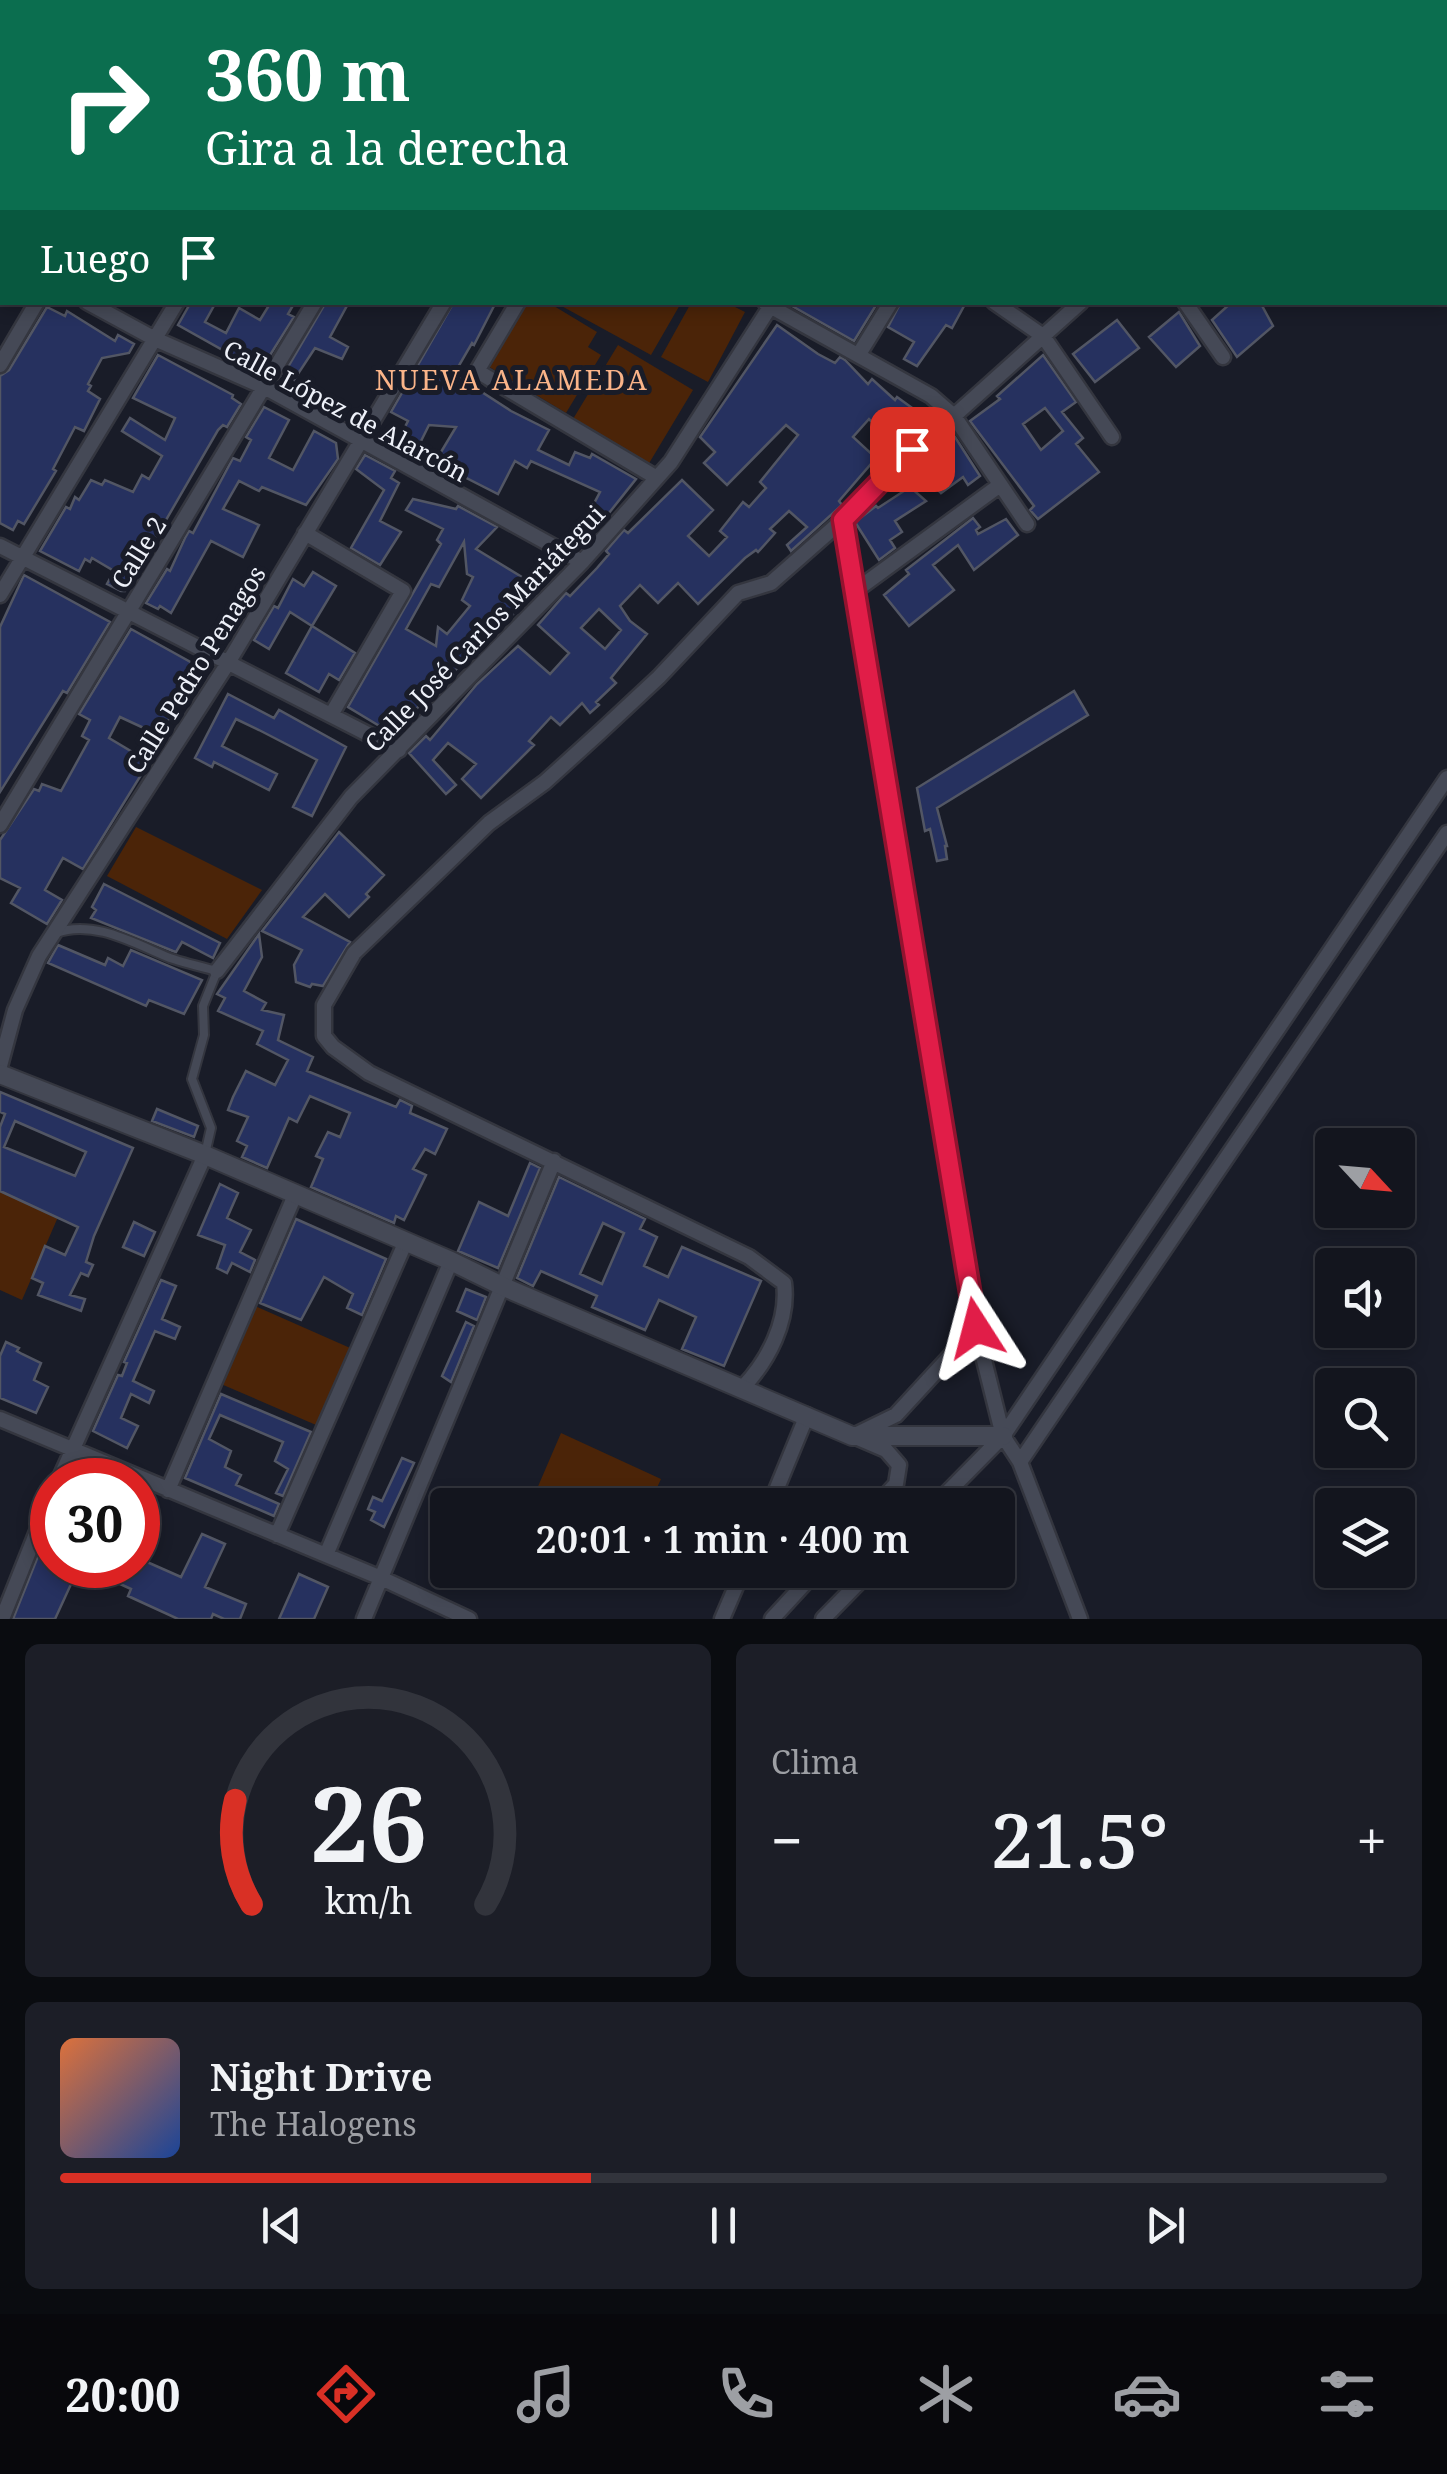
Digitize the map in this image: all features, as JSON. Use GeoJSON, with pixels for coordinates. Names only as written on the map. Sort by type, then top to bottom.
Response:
{"type":"FeatureCollection","features":[{"type":"Feature","properties":{"kind":"street"},"geometry":{"type":"LineString","coordinates":[[0,365],[35,305]]}},
{"type":"Feature","properties":{"kind":"street","name":"Calle López de Alarcón"},"geometry":{"type":"LineString","coordinates":[[92,305],[155,339],[266,388],[582,562]]}},
{"type":"Feature","properties":{"kind":"street"},"geometry":{"type":"LineString","coordinates":[[0,594],[175,305]]}},
{"type":"Feature","properties":{"kind":"street","name":"Calle 2"},"geometry":{"type":"LineString","coordinates":[[0,825],[313,305]]}},
{"type":"Feature","properties":{"kind":"street","name":"Calle Pedro Penagos"},"geometry":{"type":"LineString","coordinates":[[0,1066],[24,986],[52,935],[228,663],[442,305]]}},
{"type":"Feature","properties":{"kind":"street"},"geometry":{"type":"LineString","coordinates":[[516,305],[476,371],[657,478]]}},
{"type":"Feature","properties":{"kind":"street"},"geometry":{"type":"LineString","coordinates":[[767,305],[931,396],[954,416],[1026,524]]}},
{"type":"Feature","properties":{"kind":"street","name":"Calle José Carlos Mariátegui"},"geometry":{"type":"LineString","coordinates":[[217,971],[351,796],[582,562],[657,478],[767,305]]}},
{"type":"Feature","properties":{"kind":"street"},"geometry":{"type":"LineString","coordinates":[[859,354],[889,305]]}},
{"type":"Feature","properties":{"kind":"street"},"geometry":{"type":"LineString","coordinates":[[998,305],[1044,336],[1112,436]]}},
{"type":"Feature","properties":{"kind":"street"},"geometry":{"type":"LineString","coordinates":[[742,1387],[759,1370],[775,1339],[787,1303],[784,1284],[749,1257],[351,1061],[324,1036],[324,1005],[354,952],[461,850],[599,733],[659,677],[738,593],[772,583],[843,520],[936,426],[954,416],[1077,305]]}},
{"type":"Feature","properties":{"kind":"street"},"geometry":{"type":"LineString","coordinates":[[1188,305],[1223,357]]}},
{"type":"Feature","properties":{"kind":"street"},"geometry":{"type":"LineString","coordinates":[[854,590],[1000,485]]}},
{"type":"Feature","properties":{"kind":"street"},"geometry":{"type":"LineString","coordinates":[[843,520],[976,1328],[1003,1436],[1020,1462],[1080,1619]]}},
{"type":"Feature","properties":{"kind":"street"},"geometry":{"type":"LineString","coordinates":[[305,533],[403,591],[331,716]]}},
{"type":"Feature","properties":{"kind":"street"},"geometry":{"type":"LineString","coordinates":[[0,546],[399,750]]}},
{"type":"Feature","properties":{"kind":"street"},"geometry":{"type":"LineString","coordinates":[[952,1488],[1003,1436],[1447,778]]}},
{"type":"Feature","properties":{"kind":"street"},"geometry":{"type":"LineString","coordinates":[[1020,1462],[1447,833]]}},
{"type":"Feature","properties":{"kind":"street"},"geometry":{"type":"LineString","coordinates":[[0,1074],[205,1154],[504,1288],[886,1450],[899,1465],[892,1488]]}},
{"type":"Feature","properties":{"kind":"street"},"geometry":{"type":"LineString","coordinates":[[69,1458],[205,1154]]}},
{"type":"Feature","properties":{"kind":"street"},"geometry":{"type":"LineString","coordinates":[[364,1619],[554,1161]]}},
{"type":"Feature","properties":{"kind":"street"},"geometry":{"type":"LineString","coordinates":[[168,1490],[295,1195]]}},
{"type":"Feature","properties":{"kind":"street"},"geometry":{"type":"LineString","coordinates":[[277,1535],[406,1241]]}},
{"type":"Feature","properties":{"kind":"street"},"geometry":{"type":"LineString","coordinates":[[326,1555],[451,1261]]}},
{"type":"Feature","properties":{"kind":"street"},"geometry":{"type":"LineString","coordinates":[[852,1436],[896,1415],[976,1328]]}},
{"type":"Feature","properties":{"kind":"street"},"geometry":{"type":"LineString","coordinates":[[777,1488],[807,1415]]}},
{"type":"Feature","properties":{"kind":"street"},"geometry":{"type":"LineString","coordinates":[[0,1419],[382,1578],[470,1619]]}},
{"type":"Feature","properties":{"kind":"street"},"geometry":{"type":"LineString","coordinates":[[852,1436],[1003,1436]]}},
{"type":"Feature","properties":{"kind":"street"},"geometry":{"type":"LineString","coordinates":[[2,1619],[30,1549]]}},
{"type":"Feature","properties":{"kind":"street"},"geometry":{"type":"LineString","coordinates":[[722,1619],[735,1588]]}},
{"type":"Feature","properties":{"kind":"street"},"geometry":{"type":"LineString","coordinates":[[772,1619],[800,1588]]}},
{"type":"Feature","properties":{"kind":"street"},"geometry":{"type":"LineString","coordinates":[[824,1619],[854,1588]]}},
{"type":"Feature","properties":{"kind":"lane"},"geometry":{"type":"LineString","coordinates":[[52,935],[68,929],[104,933],[217,971],[203,1006],[204,1035],[192,1078],[211,1128],[205,1154]]}},
{"type":"Feature","properties":{"kind":"shaded area"},"geometry":{"type":"Polygon","coordinates":[[[523,305],[552,305],[597,332],[588,347],[601,355],[566,413],[486,365],[523,305]]]}},
{"type":"Feature","properties":{"kind":"shaded area"},"geometry":{"type":"Polygon","coordinates":[[[560,305],[680,305],[651,355],[560,305]]]}},
{"type":"Feature","properties":{"kind":"shaded area"},"geometry":{"type":"Polygon","coordinates":[[[690,305],[731,305],[745,312],[708,382],[661,357],[690,305]]]}},
{"type":"Feature","properties":{"kind":"shaded area"},"geometry":{"type":"Polygon","coordinates":[[[618,345],[693,390],[648,465],[573,419],[618,345]]]}},
{"type":"Feature","properties":{"kind":"shaded area"},"geometry":{"type":"Polygon","coordinates":[[[136,827],[262,890],[227,939],[107,876],[136,827]]]}},
{"type":"Feature","properties":{"kind":"shaded area"},"geometry":{"type":"Polygon","coordinates":[[[0,1183],[58,1217],[22,1300],[0,1290],[0,1183]]]}},
{"type":"Feature","properties":{"kind":"shaded area"},"geometry":{"type":"Polygon","coordinates":[[[255,1306],[357,1351],[323,1428],[221,1384],[255,1306]]]}},
{"type":"Feature","properties":{"kind":"shaded area"},"geometry":{"type":"Polygon","coordinates":[[[561,1433],[661,1479],[657,1488],[537,1488],[561,1433]]]}},
{"type":"Feature","properties":{"kind":"building"},"geometry":{"type":"Polygon","coordinates":[[[189,305],[214,305],[205,322],[226,333],[239,308],[260,320],[269,305],[293,305],[288,314],[294,317],[260,371],[178,325],[189,305]]]}},
{"type":"Feature","properties":{"kind":"building"},"geometry":{"type":"Polygon","coordinates":[[[324,305],[347,305],[330,337],[348,347],[342,359],[315,348],[294,380],[282,377],[324,305]]]}},
{"type":"Feature","properties":{"kind":"building"},"geometry":{"type":"Polygon","coordinates":[[[452,305],[494,305],[454,374],[549,430],[538,450],[569,465],[575,452],[590,458],[592,454],[636,479],[605,518],[590,511],[600,492],[531,461],[527,468],[515,461],[498,494],[435,462],[456,427],[429,425],[416,451],[397,442],[408,421],[391,412],[452,305]]]}},
{"type":"Feature","properties":{"kind":"building"},"geometry":{"type":"Polygon","coordinates":[[[790,305],[876,305],[854,341],[790,305]]]}},
{"type":"Feature","properties":{"kind":"building"},"geometry":{"type":"Polygon","coordinates":[[[899,305],[964,306],[952,328],[946,325],[917,366],[904,359],[914,342],[888,327],[899,305]]]}},
{"type":"Feature","properties":{"kind":"building"},"geometry":{"type":"Polygon","coordinates":[[[1229,305],[1262,305],[1273,326],[1237,357],[1212,320],[1229,305]]]}},
{"type":"Feature","properties":{"kind":"building"},"geometry":{"type":"Polygon","coordinates":[[[47,307],[65,316],[67,311],[115,341],[118,335],[134,344],[129,353],[102,358],[88,384],[88,391],[100,399],[84,431],[75,427],[53,469],[56,471],[24,524],[18,521],[13,530],[0,523],[0,376],[9,370],[47,307]]]}},
{"type":"Feature","properties":{"kind":"building"},"geometry":{"type":"Polygon","coordinates":[[[1179,312],[1200,346],[1176,367],[1149,337],[1179,312]]]}},
{"type":"Feature","properties":{"kind":"building"},"geometry":{"type":"Polygon","coordinates":[[[1117,320],[1139,348],[1095,382],[1073,354],[1117,320]]]}},
{"type":"Feature","properties":{"kind":"building"},"geometry":{"type":"Polygon","coordinates":[[[777,325],[835,363],[840,357],[845,360],[868,384],[872,379],[895,400],[897,397],[926,418],[915,432],[901,423],[887,437],[869,419],[853,437],[876,458],[839,501],[842,505],[791,551],[787,545],[807,527],[789,511],[770,529],[775,533],[758,552],[745,558],[698,604],[678,583],[658,603],[640,585],[620,606],[630,621],[647,634],[611,678],[616,683],[596,702],[599,705],[590,713],[582,703],[560,725],[551,717],[529,741],[534,745],[481,798],[462,779],[476,764],[448,743],[433,760],[456,785],[446,794],[409,753],[426,736],[430,740],[477,684],[518,646],[550,674],[569,653],[538,625],[566,593],[570,596],[597,568],[624,530],[628,533],[682,480],[713,510],[688,536],[709,556],[727,537],[720,531],[743,502],[749,507],[766,488],[760,482],[798,435],[786,425],[727,485],[704,463],[715,452],[700,437],[777,325]],[[599,609],[581,628],[605,649],[621,630],[599,609]]]}},
{"type":"Feature","properties":{"kind":"building"},"geometry":{"type":"Polygon","coordinates":[[[158,355],[233,395],[241,404],[227,427],[223,425],[218,430],[125,591],[121,591],[107,584],[114,571],[92,558],[90,562],[85,559],[79,571],[40,551],[66,507],[70,509],[75,497],[79,500],[91,480],[102,485],[105,480],[133,492],[142,475],[149,479],[162,456],[122,431],[130,418],[165,440],[175,418],[133,398],[158,355]]]}},
{"type":"Feature","properties":{"kind":"building"},"geometry":{"type":"Polygon","coordinates":[[[1043,355],[1076,402],[1062,412],[1083,438],[1076,444],[1099,472],[1038,519],[1030,510],[1034,506],[970,421],[1000,399],[997,396],[1043,355]],[[1045,408],[1023,424],[1041,450],[1063,431],[1045,408]]]}},
{"type":"Feature","properties":{"kind":"building"},"geometry":{"type":"Polygon","coordinates":[[[264,407],[289,420],[269,458],[293,470],[314,431],[336,443],[338,459],[306,505],[239,481],[223,509],[259,525],[243,557],[211,541],[171,613],[146,603],[167,569],[170,571],[189,531],[193,533],[233,458],[240,461],[251,440],[246,437],[264,407]]]}},
{"type":"Feature","properties":{"kind":"building"},"geometry":{"type":"Polygon","coordinates":[[[955,437],[980,476],[968,485],[963,477],[941,493],[915,466],[955,437]]]}},
{"type":"Feature","properties":{"kind":"building"},"geometry":{"type":"Polygon","coordinates":[[[365,455],[395,471],[391,478],[399,483],[380,521],[401,532],[380,565],[351,548],[384,490],[356,469],[365,455]]]}},
{"type":"Feature","properties":{"kind":"building"},"geometry":{"type":"Polygon","coordinates":[[[910,487],[926,501],[895,521],[902,532],[890,540],[895,548],[879,560],[855,522],[910,487]]]}},
{"type":"Feature","properties":{"kind":"building"},"geometry":{"type":"Polygon","coordinates":[[[413,499],[456,509],[458,506],[497,527],[476,549],[535,585],[510,618],[504,614],[447,680],[433,693],[429,689],[396,736],[348,707],[441,544],[437,540],[443,529],[406,510],[413,499]],[[464,542],[439,587],[431,584],[406,629],[436,646],[438,627],[447,634],[470,606],[462,600],[473,577],[467,574],[464,542]]]}},
{"type":"Feature","properties":{"kind":"building"},"geometry":{"type":"Polygon","coordinates":[[[973,518],[980,527],[976,530],[978,534],[1006,519],[1018,535],[974,570],[958,545],[933,565],[954,590],[909,626],[884,595],[909,574],[906,570],[973,518]]]}},
{"type":"Feature","properties":{"kind":"building"},"geometry":{"type":"Polygon","coordinates":[[[313,572],[336,586],[312,626],[290,612],[269,649],[254,640],[293,579],[304,586],[313,572]]]}},
{"type":"Feature","properties":{"kind":"building"},"geometry":{"type":"Polygon","coordinates":[[[24,575],[110,622],[0,792],[0,627],[24,575]]]}},
{"type":"Feature","properties":{"kind":"building"},"geometry":{"type":"Polygon","coordinates":[[[312,626],[355,653],[339,680],[329,674],[319,692],[286,673],[312,626]]]}},
{"type":"Feature","properties":{"kind":"building"},"geometry":{"type":"Polygon","coordinates":[[[131,629],[203,669],[177,714],[172,712],[161,736],[120,717],[109,738],[149,762],[83,869],[63,858],[45,890],[62,900],[47,924],[11,903],[20,888],[0,878],[0,840],[34,789],[39,791],[42,784],[61,791],[89,740],[82,736],[90,720],[79,714],[131,629]]]}},
{"type":"Feature","properties":{"kind":"building"},"geometry":{"type":"Polygon","coordinates":[[[1074,691],[1088,715],[937,808],[947,859],[937,861],[930,829],[925,831],[917,788],[1074,691]]]}},
{"type":"Feature","properties":{"kind":"building"},"geometry":{"type":"Polygon","coordinates":[[[228,694],[274,718],[279,710],[346,747],[312,816],[293,807],[317,760],[259,730],[236,719],[222,746],[277,774],[269,790],[214,762],[212,767],[195,758],[228,694]]]}},
{"type":"Feature","properties":{"kind":"building"},"geometry":{"type":"Polygon","coordinates":[[[339,832],[384,875],[349,917],[325,894],[303,917],[350,942],[323,986],[310,987],[296,982],[294,965],[302,950],[262,931],[339,832]]]}},
{"type":"Feature","properties":{"kind":"building"},"geometry":{"type":"Polygon","coordinates":[[[104,884],[220,943],[213,958],[182,942],[176,952],[91,918],[104,884]]]}},
{"type":"Feature","properties":{"kind":"building"},"geometry":{"type":"Polygon","coordinates":[[[259,934],[262,957],[244,991],[266,1003],[262,1010],[284,1015],[278,1040],[313,1057],[307,1071],[396,1107],[400,1100],[412,1106],[410,1113],[447,1129],[435,1154],[425,1149],[413,1169],[426,1175],[404,1220],[396,1216],[394,1223],[311,1187],[323,1159],[316,1156],[328,1132],[340,1137],[350,1113],[310,1096],[297,1122],[289,1118],[267,1168],[242,1157],[247,1146],[237,1141],[248,1117],[228,1110],[233,1097],[246,1071],[275,1085],[288,1060],[257,1044],[263,1031],[218,1011],[225,998],[217,994],[259,934]]]}},
{"type":"Feature","properties":{"kind":"building"},"geometry":{"type":"Polygon","coordinates":[[[58,945],[105,965],[108,958],[123,966],[131,950],[202,980],[184,1014],[149,1000],[146,1006],[48,963],[58,945]]]}},
{"type":"Feature","properties":{"kind":"building"},"geometry":{"type":"Polygon","coordinates":[[[0,1092],[133,1148],[94,1236],[86,1262],[93,1265],[88,1276],[81,1273],[70,1295],[85,1299],[81,1311],[38,1295],[43,1283],[32,1278],[45,1246],[65,1255],[78,1227],[0,1191],[0,1127],[5,1114],[0,1112],[0,1092]],[[15,1121],[4,1147],[75,1176],[86,1152],[15,1121]]]}},
{"type":"Feature","properties":{"kind":"building"},"geometry":{"type":"Polygon","coordinates":[[[157,1109],[198,1126],[194,1137],[152,1121],[157,1109]]]}},
{"type":"Feature","properties":{"kind":"building"},"geometry":{"type":"Polygon","coordinates":[[[530,1163],[540,1168],[498,1268],[458,1251],[479,1202],[508,1216],[530,1163]]]}},
{"type":"Feature","properties":{"kind":"building"},"geometry":{"type":"Polygon","coordinates":[[[559,1177],[645,1219],[640,1229],[657,1237],[644,1266],[668,1277],[682,1247],[761,1281],[724,1366],[682,1349],[696,1317],[659,1300],[645,1330],[592,1307],[597,1296],[541,1271],[533,1286],[517,1278],[559,1177]],[[603,1223],[580,1274],[602,1284],[624,1233],[603,1223]]]}},
{"type":"Feature","properties":{"kind":"building"},"geometry":{"type":"Polygon","coordinates":[[[220,1184],[238,1193],[227,1218],[251,1230],[240,1252],[255,1260],[250,1272],[232,1263],[227,1273],[217,1268],[225,1245],[198,1235],[220,1184]]]}},
{"type":"Feature","properties":{"kind":"building"},"geometry":{"type":"Polygon","coordinates":[[[296,1219],[386,1259],[362,1315],[347,1308],[353,1294],[324,1277],[301,1320],[260,1303],[296,1219]]]}},
{"type":"Feature","properties":{"kind":"building"},"geometry":{"type":"Polygon","coordinates":[[[134,1222],[155,1232],[144,1256],[123,1247],[134,1222]]]}},
{"type":"Feature","properties":{"kind":"building"},"geometry":{"type":"Polygon","coordinates":[[[161,1280],[176,1286],[162,1319],[180,1327],[175,1339],[155,1331],[133,1381],[154,1391],[149,1403],[131,1394],[121,1418],[138,1426],[127,1448],[93,1431],[118,1375],[122,1376],[127,1363],[124,1362],[161,1280]]]}},
{"type":"Feature","properties":{"kind":"building"},"geometry":{"type":"Polygon","coordinates":[[[466,1289],[486,1297],[477,1320],[457,1311],[466,1289]]]}},
{"type":"Feature","properties":{"kind":"building"},"geometry":{"type":"Polygon","coordinates":[[[466,1322],[474,1326],[451,1382],[442,1376],[466,1322]]]}},
{"type":"Feature","properties":{"kind":"building"},"geometry":{"type":"Polygon","coordinates":[[[6,1342],[41,1363],[34,1380],[48,1387],[36,1413],[0,1398],[0,1356],[6,1342]]]}},
{"type":"Feature","properties":{"kind":"building"},"geometry":{"type":"Polygon","coordinates":[[[221,1394],[311,1432],[283,1496],[276,1493],[288,1469],[275,1461],[283,1442],[220,1415],[209,1439],[231,1451],[225,1467],[241,1475],[236,1485],[279,1504],[274,1516],[185,1478],[221,1394]]]}},
{"type":"Feature","properties":{"kind":"building"},"geometry":{"type":"Polygon","coordinates":[[[402,1458],[414,1463],[384,1527],[371,1520],[375,1512],[368,1509],[373,1497],[382,1501],[402,1458]]]}},
{"type":"Feature","properties":{"kind":"building"},"geometry":{"type":"Polygon","coordinates":[[[202,1534],[225,1544],[205,1587],[246,1604],[240,1619],[213,1614],[211,1619],[178,1619],[128,1596],[129,1588],[160,1588],[160,1568],[181,1577],[202,1534]]]}},
{"type":"Feature","properties":{"kind":"building"},"geometry":{"type":"Polygon","coordinates":[[[299,1574],[328,1587],[314,1619],[279,1619],[299,1574]]]}},
{"type":"Feature","properties":{"kind":"building"},"geometry":{"type":"Polygon","coordinates":[[[30,1576],[30,1588],[69,1588],[55,1619],[13,1619],[30,1576]]]}},
{"type":"Feature","properties":{"kind":"district","name":"NUEVA ALAMEDA"},"geometry":{"type":"Point","coordinates":[512,379]}},
{"type":"Feature","properties":{"kind":"route"},"geometry":{"type":"LineString","coordinates":[[912,449],[843,520],[976,1328]]}}]}
